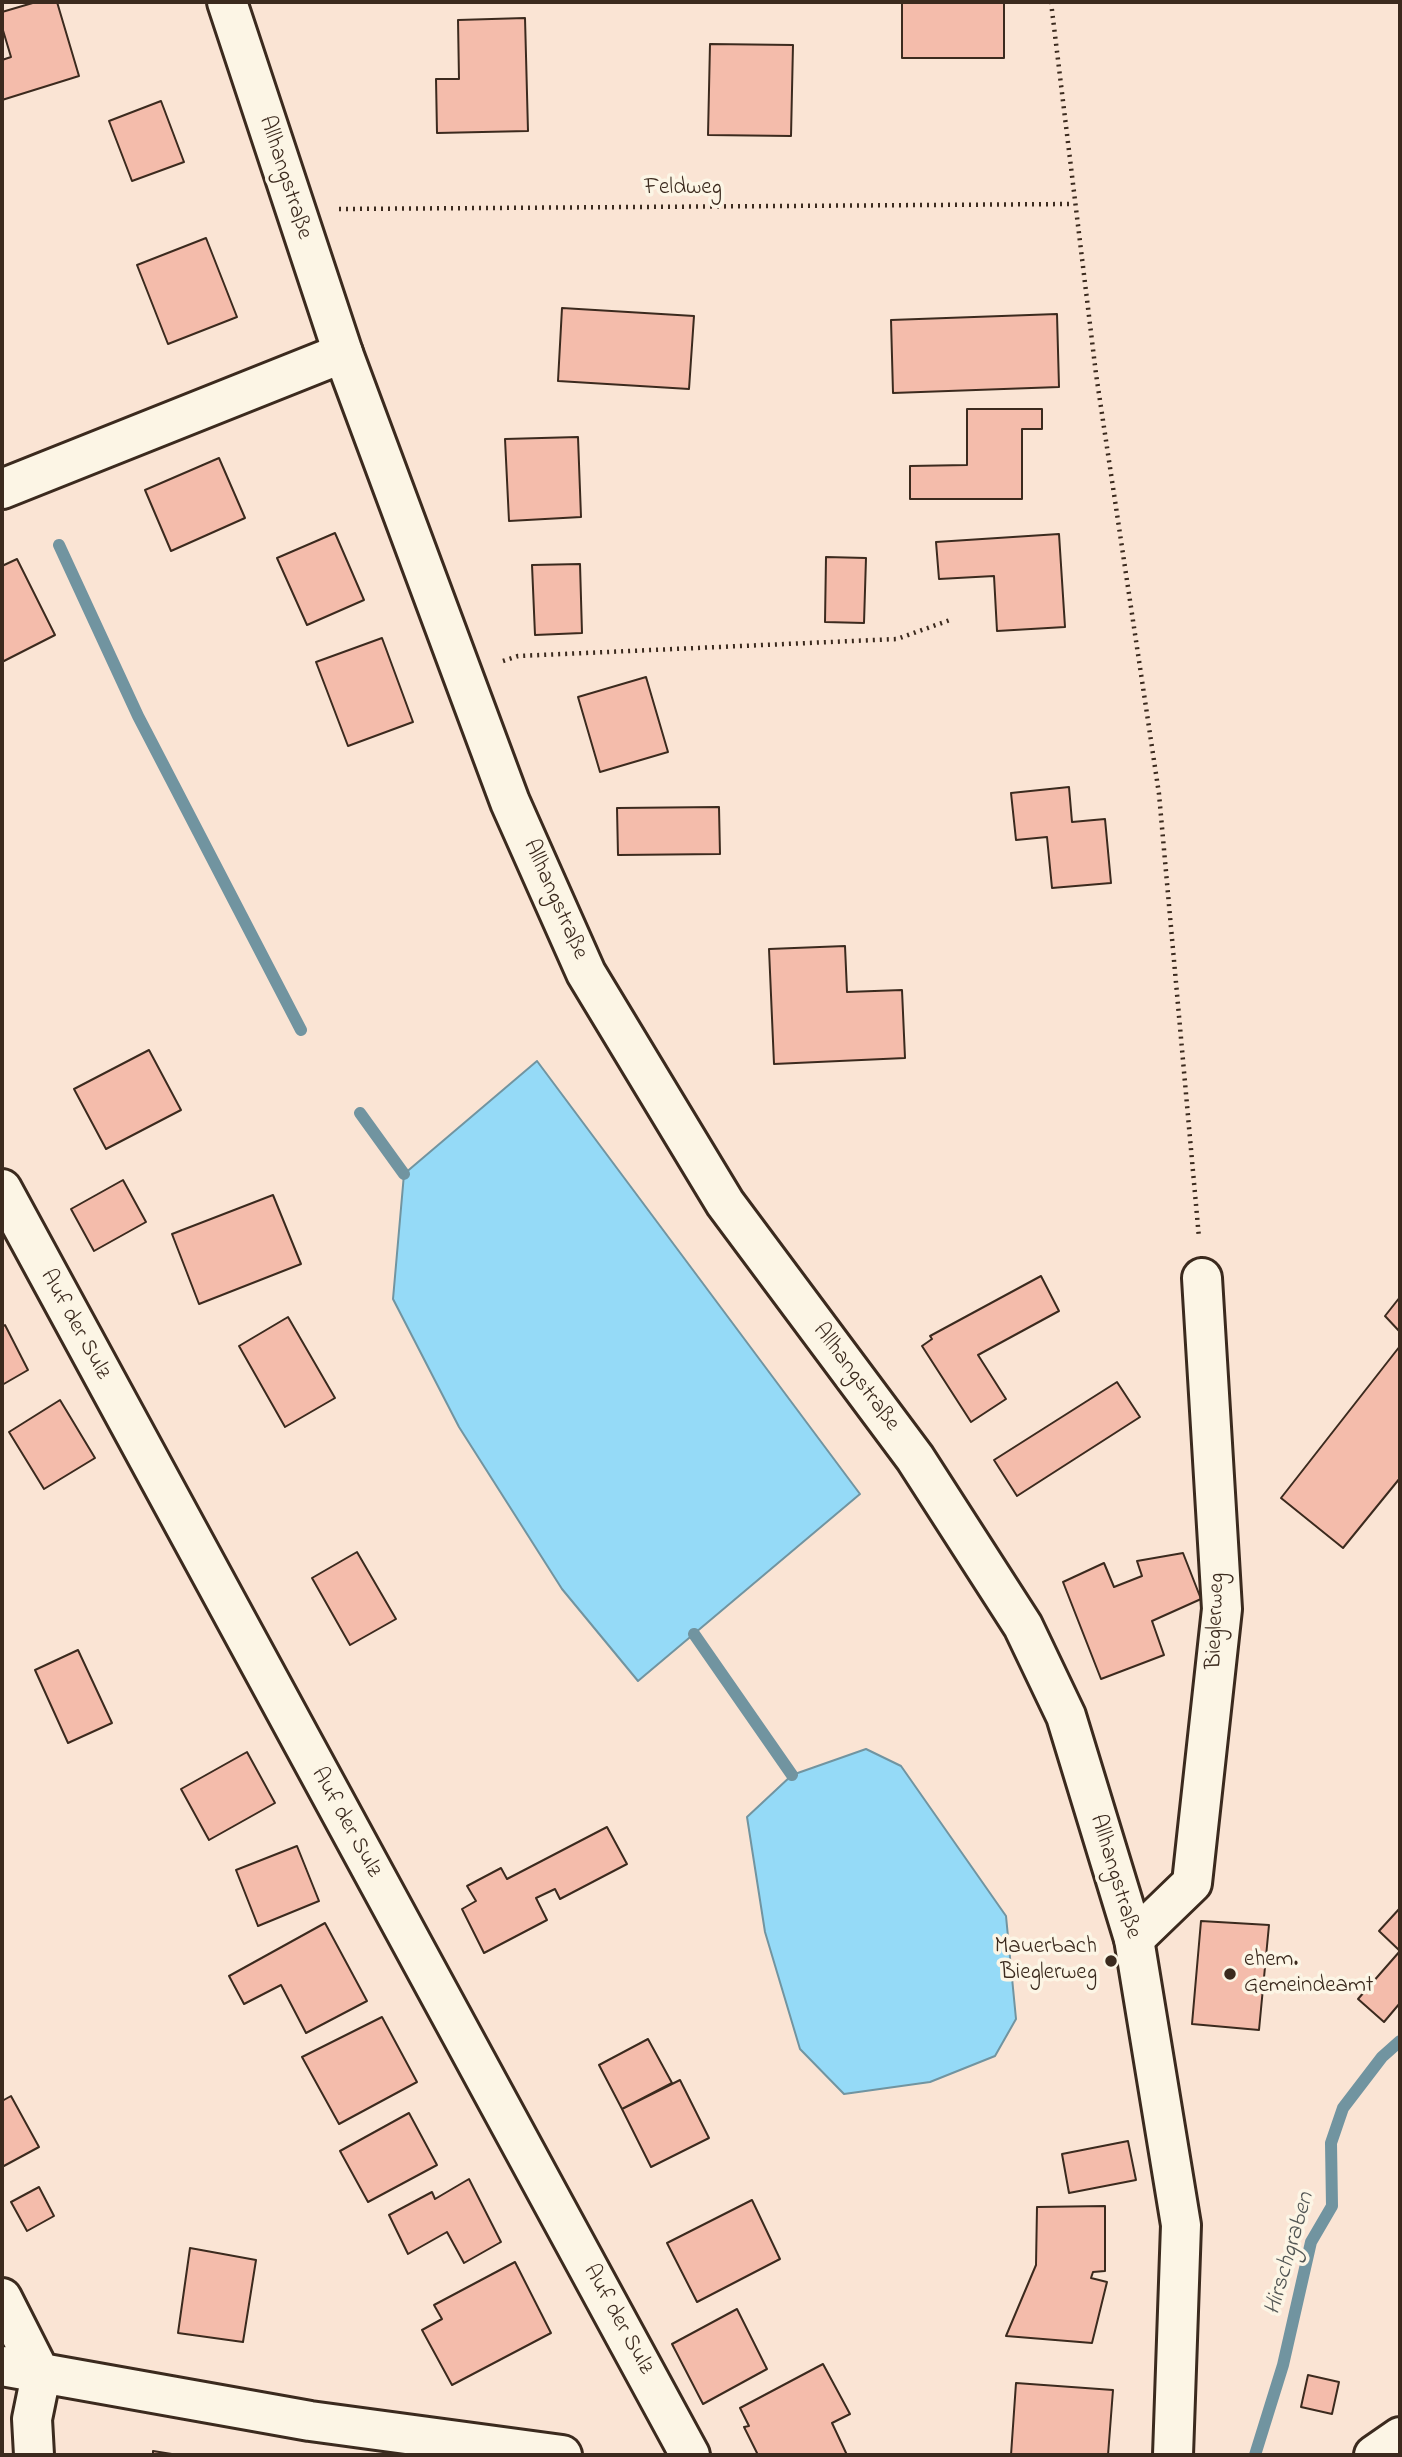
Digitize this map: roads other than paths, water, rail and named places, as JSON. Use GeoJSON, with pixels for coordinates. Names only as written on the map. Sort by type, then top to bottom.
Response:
{"type":"FeatureCollection","features":[{"type":"Feature","properties":{"kind":"street","name":"Allhangstraße"},"geometry":{"type":"LineString","coordinates":[[227,2],[293,209],[343,353],[510,802],[586,973],[725,1203],[915,1458],[1023,1626],[1066,1716],[1134,1939],[1181,2225],[1173,2455]]}},
{"type":"Feature","properties":{"kind":"street"},"geometry":{"type":"LineString","coordinates":[[2,489],[343,353]]}},
{"type":"Feature","properties":{"kind":"street","name":"Auf der Sulz"},"geometry":{"type":"LineString","coordinates":[[2,1189],[17,1254],[690,2455]]}},
{"type":"Feature","properties":{"kind":"street","name":"Bieglerweg"},"geometry":{"type":"LineString","coordinates":[[1134,1939],[1192,1883],[1221,1623],[1202,1278]]}},
{"type":"Feature","properties":{"kind":"street"},"geometry":{"type":"LineString","coordinates":[[2,2298],[41,2375],[32,2419],[34,2455]]}},
{"type":"Feature","properties":{"kind":"street"},"geometry":{"type":"LineString","coordinates":[[2,2366],[310,2421],[562,2455]]}},
{"type":"Feature","properties":{"kind":"street"},"geometry":{"type":"LineString","coordinates":[[1374,2455],[1400,2437]]}},
{"type":"Feature","properties":{"kind":"water"},"geometry":{"type":"Polygon","coordinates":[[[537,1061],[860,1494],[638,1681],[562,1589],[459,1427],[393,1299],[404,1174],[537,1061]]]}},
{"type":"Feature","properties":{"kind":"water"},"geometry":{"type":"Polygon","coordinates":[[[866,1749],[901,1766],[1006,1916],[1016,2019],[995,2056],[930,2082],[844,2094],[800,2049],[765,1932],[747,1817],[792,1775],[866,1749]]]}},
{"type":"Feature","properties":{"kind":"waterway"},"geometry":{"type":"LineString","coordinates":[[59,545],[138,716],[301,1030]]}},
{"type":"Feature","properties":{"kind":"waterway"},"geometry":{"type":"LineString","coordinates":[[360,1113],[404,1174]]}},
{"type":"Feature","properties":{"kind":"waterway"},"geometry":{"type":"LineString","coordinates":[[694,1634],[792,1775]]}},
{"type":"Feature","properties":{"kind":"waterway","name":"Hirschgraben"},"geometry":{"type":"LineString","coordinates":[[1255,2455],[1283,2365],[1311,2242],[1332,2206],[1331,2143],[1343,2108],[1382,2057],[1400,2041]]}},
{"type":"Feature","properties":{"kind":"place","name":"Mauerbach Bieglerweg"},"geometry":{"type":"Point","coordinates":[1111,1961]}},
{"type":"Feature","properties":{"kind":"place","name":"ehem. Gemeindeamt"},"geometry":{"type":"Point","coordinates":[1230,1974]}}]}
